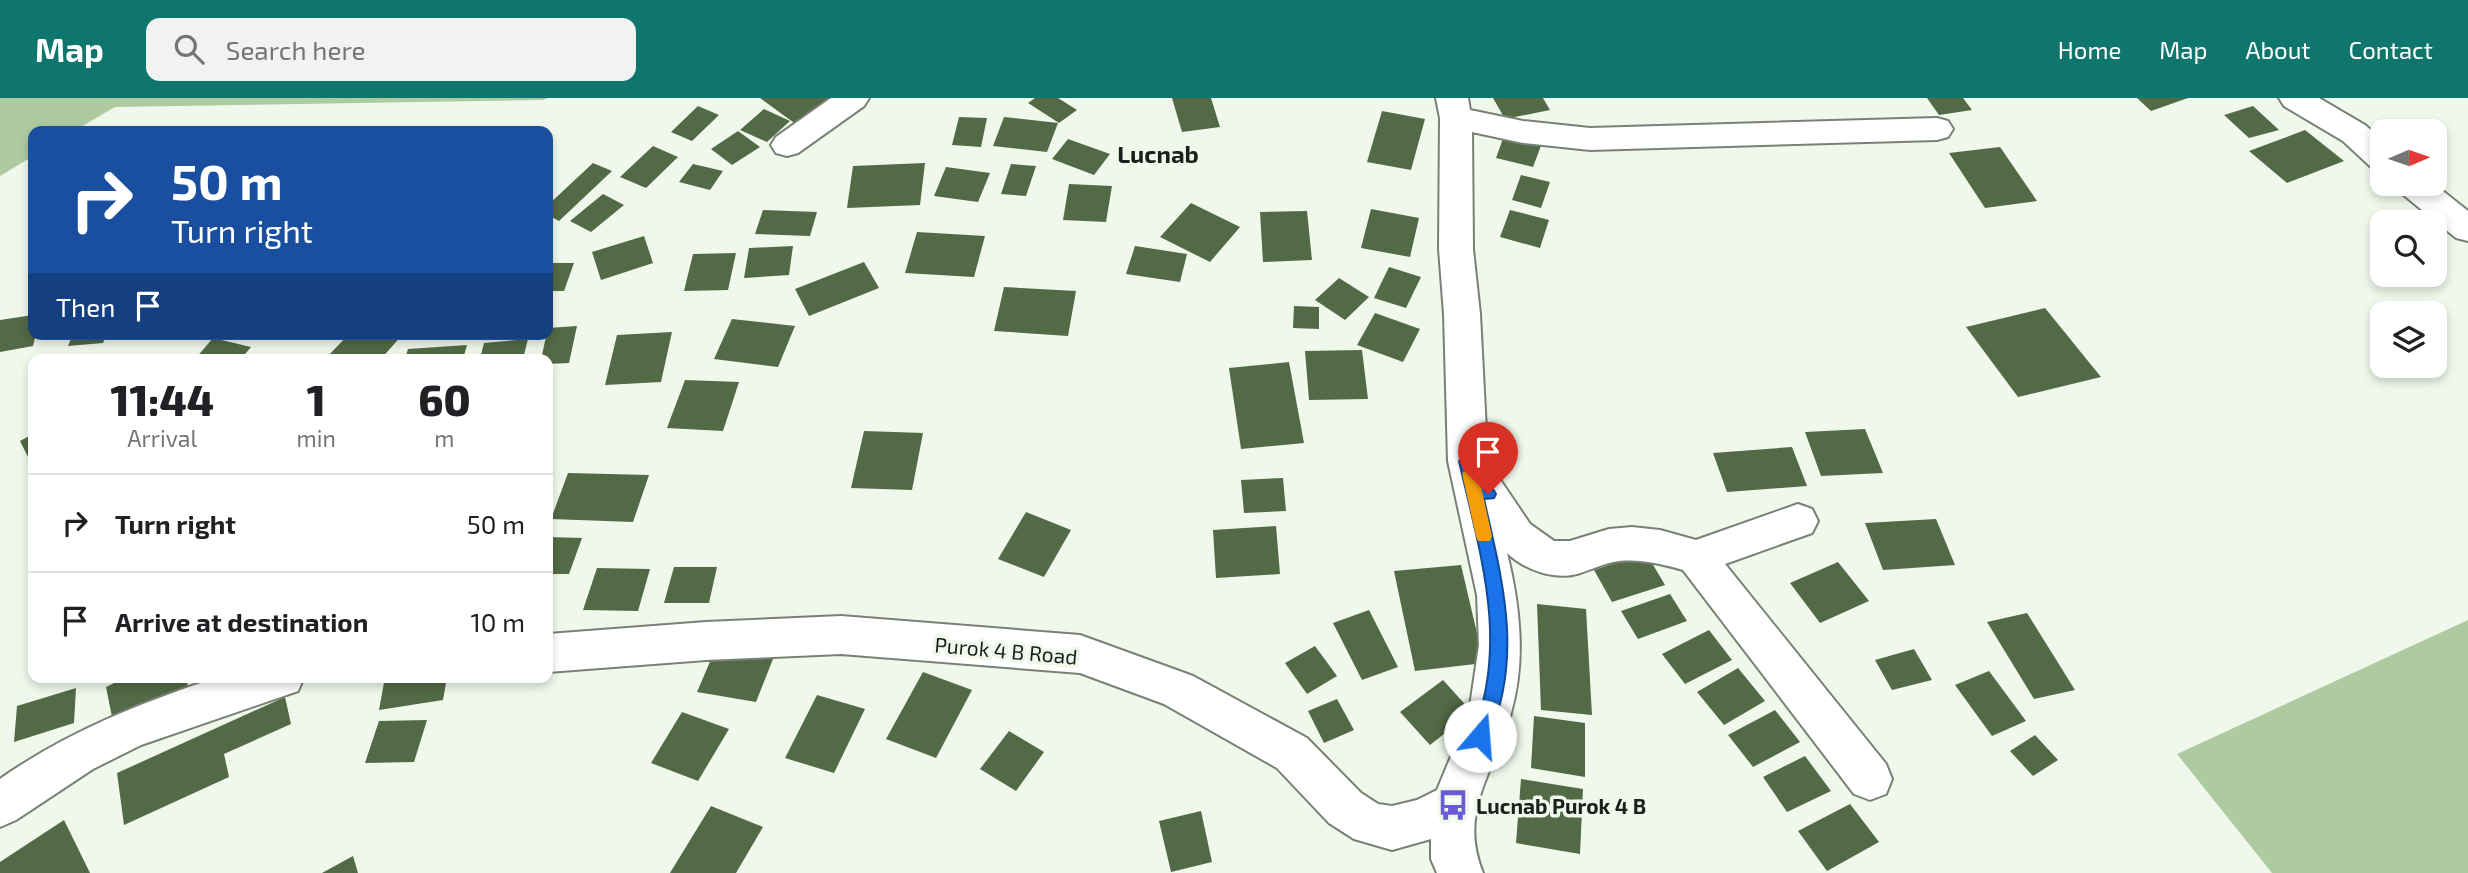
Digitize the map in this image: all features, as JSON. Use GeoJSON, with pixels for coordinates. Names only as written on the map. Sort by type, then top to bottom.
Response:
{"type":"FeatureCollection","features":[{"type":"Feature","properties":{"kind":"street"},"geometry":{"type":"LineString","coordinates":[[787,145],[853,98]]}},
{"type":"Feature","properties":{"kind":"street"},"geometry":{"type":"LineString","coordinates":[[2295,98],[2354,134],[2370,148]]}},
{"type":"Feature","properties":{"kind":"street"},"geometry":{"type":"LineString","coordinates":[[1460,873],[1454,859],[1453,806],[1490,713],[1500,645],[1497,595],[1467,461],[1462,314],[1456,249],[1454,108],[1523,132],[1590,139],[1937,129]]}},
{"type":"Feature","properties":{"kind":"street"},"geometry":{"type":"LineString","coordinates":[[2427,196],[2468,229]]}},
{"type":"Feature","properties":{"kind":"street"},"geometry":{"type":"LineString","coordinates":[[1467,461],[1513,533],[1541,557],[1569,558],[1620,544],[1658,545],[1696,557],[1870,779]]}},
{"type":"Feature","properties":{"kind":"street"},"geometry":{"type":"LineString","coordinates":[[1696,557],[1798,521]]}},
{"type":"Feature","properties":{"kind":"street","name":"Purok 4 B Road"},"geometry":{"type":"LineString","coordinates":[[553,653],[706,641],[841,635],[1080,654],[1178,690],[1292,753],[1345,808],[1370,824],[1392,828],[1423,820],[1453,806]]}},
{"type":"Feature","properties":{"kind":"street"},"geometry":{"type":"LineString","coordinates":[[0,805],[28,785],[105,740],[263,683]]}},
{"type":"Feature","properties":{"kind":"green space"},"geometry":{"type":"Polygon","coordinates":[[[0,98],[548,98],[115,107],[83,126],[28,126],[28,159],[0,176],[0,98]]]}},
{"type":"Feature","properties":{"kind":"green space"},"geometry":{"type":"Polygon","coordinates":[[[2468,620],[2468,873],[2272,873],[2177,754],[2468,620]]]}},
{"type":"Feature","properties":{"kind":"building"},"geometry":{"type":"Polygon","coordinates":[[[760,98],[838,98],[797,125],[760,98]]]}},
{"type":"Feature","properties":{"kind":"building"},"geometry":{"type":"Polygon","coordinates":[[[1035,98],[1058,98],[1077,110],[1059,123],[1028,103],[1035,98]]]}},
{"type":"Feature","properties":{"kind":"building"},"geometry":{"type":"Polygon","coordinates":[[[1172,98],[1211,98],[1220,127],[1182,132],[1172,98]]]}},
{"type":"Feature","properties":{"kind":"building"},"geometry":{"type":"Polygon","coordinates":[[[1493,98],[1543,98],[1550,110],[1505,119],[1493,98]]]}},
{"type":"Feature","properties":{"kind":"building"},"geometry":{"type":"Polygon","coordinates":[[[1927,98],[1963,98],[1972,110],[1939,115],[1927,98]]]}},
{"type":"Feature","properties":{"kind":"building"},"geometry":{"type":"Polygon","coordinates":[[[2137,98],[2188,98],[2151,111],[2137,98]]]}},
{"type":"Feature","properties":{"kind":"building"},"geometry":{"type":"Polygon","coordinates":[[[698,106],[719,115],[692,141],[671,132],[698,106]]]}},
{"type":"Feature","properties":{"kind":"building"},"geometry":{"type":"Polygon","coordinates":[[[2253,106],[2279,130],[2249,138],[2224,115],[2253,106]]]}},
{"type":"Feature","properties":{"kind":"building"},"geometry":{"type":"Polygon","coordinates":[[[764,109],[790,121],[767,142],[740,130],[764,109]]]}},
{"type":"Feature","properties":{"kind":"building"},"geometry":{"type":"Polygon","coordinates":[[[1382,111],[1425,119],[1411,170],[1367,162],[1382,111]]]}},
{"type":"Feature","properties":{"kind":"building"},"geometry":{"type":"Polygon","coordinates":[[[959,117],[987,118],[981,147],[952,145],[959,117]]]}},
{"type":"Feature","properties":{"kind":"building"},"geometry":{"type":"Polygon","coordinates":[[[1004,117],[1058,123],[1047,152],[993,146],[1004,117]]]}},
{"type":"Feature","properties":{"kind":"building"},"geometry":{"type":"Polygon","coordinates":[[[2305,130],[2344,161],[2287,183],[2249,151],[2305,130]]]}},
{"type":"Feature","properties":{"kind":"building"},"geometry":{"type":"Polygon","coordinates":[[[738,131],[760,147],[732,165],[711,149],[738,131]]]}},
{"type":"Feature","properties":{"kind":"building"},"geometry":{"type":"Polygon","coordinates":[[[1505,133],[1542,143],[1533,167],[1496,158],[1505,133]]]}},
{"type":"Feature","properties":{"kind":"building"},"geometry":{"type":"Polygon","coordinates":[[[1068,139],[1110,154],[1094,175],[1052,159],[1068,139]]]}},
{"type":"Feature","properties":{"kind":"building"},"geometry":{"type":"Polygon","coordinates":[[[653,146],[678,157],[646,188],[620,177],[653,146]]]}},
{"type":"Feature","properties":{"kind":"building"},"geometry":{"type":"Polygon","coordinates":[[[2000,147],[2037,201],[1985,208],[1949,153],[2000,147]]]}},
{"type":"Feature","properties":{"kind":"building"},"geometry":{"type":"Polygon","coordinates":[[[593,163],[612,171],[559,221],[553,218],[553,200],[593,163]]]}},
{"type":"Feature","properties":{"kind":"building"},"geometry":{"type":"Polygon","coordinates":[[[925,163],[920,205],[847,208],[853,166],[925,163]]]}},
{"type":"Feature","properties":{"kind":"building"},"geometry":{"type":"Polygon","coordinates":[[[693,164],[723,171],[710,190],[679,182],[693,164]]]}},
{"type":"Feature","properties":{"kind":"building"},"geometry":{"type":"Polygon","coordinates":[[[1011,164],[1036,166],[1026,196],[1001,194],[1011,164]]]}},
{"type":"Feature","properties":{"kind":"building"},"geometry":{"type":"Polygon","coordinates":[[[946,167],[990,173],[978,202],[934,196],[946,167]]]}},
{"type":"Feature","properties":{"kind":"building"},"geometry":{"type":"Polygon","coordinates":[[[1521,175],[1550,182],[1541,208],[1512,200],[1521,175]]]}},
{"type":"Feature","properties":{"kind":"building"},"geometry":{"type":"Polygon","coordinates":[[[1069,184],[1112,186],[1106,222],[1063,220],[1069,184]]]}},
{"type":"Feature","properties":{"kind":"building"},"geometry":{"type":"Polygon","coordinates":[[[603,194],[624,205],[591,232],[570,221],[603,194]]]}},
{"type":"Feature","properties":{"kind":"building"},"geometry":{"type":"Polygon","coordinates":[[[1191,203],[1240,227],[1210,262],[1160,237],[1191,203]]]}},
{"type":"Feature","properties":{"kind":"building"},"geometry":{"type":"Polygon","coordinates":[[[1371,209],[1419,218],[1410,257],[1361,248],[1371,209]]]}},
{"type":"Feature","properties":{"kind":"building"},"geometry":{"type":"Polygon","coordinates":[[[763,210],[817,212],[810,236],[755,234],[763,210]]]}},
{"type":"Feature","properties":{"kind":"building"},"geometry":{"type":"Polygon","coordinates":[[[1510,210],[1549,220],[1540,248],[1500,237],[1510,210]]]}},
{"type":"Feature","properties":{"kind":"building"},"geometry":{"type":"Polygon","coordinates":[[[1307,211],[1312,260],[1263,262],[1260,212],[1307,211]]]}},
{"type":"Feature","properties":{"kind":"building"},"geometry":{"type":"Polygon","coordinates":[[[917,232],[985,236],[974,277],[905,273],[917,232]]]}},
{"type":"Feature","properties":{"kind":"building"},"geometry":{"type":"Polygon","coordinates":[[[644,236],[653,263],[601,280],[592,252],[644,236]]]}},
{"type":"Feature","properties":{"kind":"building"},"geometry":{"type":"Polygon","coordinates":[[[793,246],[789,275],[744,278],[749,248],[793,246]]]}},
{"type":"Feature","properties":{"kind":"building"},"geometry":{"type":"Polygon","coordinates":[[[1135,246],[1187,254],[1180,282],[1126,274],[1135,246]]]}},
{"type":"Feature","properties":{"kind":"building"},"geometry":{"type":"Polygon","coordinates":[[[736,253],[728,290],[684,291],[693,254],[736,253]]]}},
{"type":"Feature","properties":{"kind":"building"},"geometry":{"type":"Polygon","coordinates":[[[864,262],[879,288],[809,316],[795,289],[864,262]]]}},
{"type":"Feature","properties":{"kind":"building"},"geometry":{"type":"Polygon","coordinates":[[[553,263],[574,263],[564,291],[553,291],[553,263]]]}},
{"type":"Feature","properties":{"kind":"building"},"geometry":{"type":"Polygon","coordinates":[[[1389,267],[1421,277],[1406,308],[1374,298],[1389,267]]]}},
{"type":"Feature","properties":{"kind":"building"},"geometry":{"type":"Polygon","coordinates":[[[1339,278],[1369,297],[1345,320],[1315,300],[1339,278]]]}},
{"type":"Feature","properties":{"kind":"building"},"geometry":{"type":"Polygon","coordinates":[[[1004,287],[1076,291],[1068,336],[994,331],[1004,287]]]}},
{"type":"Feature","properties":{"kind":"building"},"geometry":{"type":"Polygon","coordinates":[[[1294,306],[1319,307],[1319,329],[1293,328],[1294,306]]]}},
{"type":"Feature","properties":{"kind":"building"},"geometry":{"type":"Polygon","coordinates":[[[2045,308],[2101,377],[2018,397],[1966,327],[2045,308]]]}},
{"type":"Feature","properties":{"kind":"building"},"geometry":{"type":"Polygon","coordinates":[[[1375,313],[1420,329],[1403,362],[1357,345],[1375,313]]]}},
{"type":"Feature","properties":{"kind":"building"},"geometry":{"type":"Polygon","coordinates":[[[28,316],[28,340],[34,340],[33,346],[0,352],[0,320],[28,316]]]}},
{"type":"Feature","properties":{"kind":"building"},"geometry":{"type":"Polygon","coordinates":[[[732,319],[795,326],[778,367],[714,359],[732,319]]]}},
{"type":"Feature","properties":{"kind":"building"},"geometry":{"type":"Polygon","coordinates":[[[577,326],[569,363],[553,364],[553,354],[542,354],[545,340],[553,340],[553,328],[577,326]]]}},
{"type":"Feature","properties":{"kind":"building"},"geometry":{"type":"Polygon","coordinates":[[[672,332],[661,382],[605,385],[617,335],[672,332]]]}},
{"type":"Feature","properties":{"kind":"building"},"geometry":{"type":"Polygon","coordinates":[[[70,340],[104,340],[103,343],[68,346],[70,340]]]}},
{"type":"Feature","properties":{"kind":"building"},"geometry":{"type":"Polygon","coordinates":[[[211,340],[251,347],[245,354],[199,354],[211,340]]]}},
{"type":"Feature","properties":{"kind":"building"},"geometry":{"type":"Polygon","coordinates":[[[343,340],[398,340],[385,354],[330,354],[343,340]]]}},
{"type":"Feature","properties":{"kind":"building"},"geometry":{"type":"Polygon","coordinates":[[[528,340],[524,354],[481,354],[484,343],[528,340]]]}},
{"type":"Feature","properties":{"kind":"building"},"geometry":{"type":"Polygon","coordinates":[[[467,345],[464,354],[406,354],[408,349],[467,345]]]}},
{"type":"Feature","properties":{"kind":"building"},"geometry":{"type":"Polygon","coordinates":[[[1362,350],[1368,399],[1309,400],[1305,351],[1362,350]]]}},
{"type":"Feature","properties":{"kind":"building"},"geometry":{"type":"Polygon","coordinates":[[[1289,362],[1304,443],[1241,449],[1229,368],[1289,362]]]}},
{"type":"Feature","properties":{"kind":"building"},"geometry":{"type":"Polygon","coordinates":[[[685,380],[739,382],[723,431],[667,428],[685,380]]]}},
{"type":"Feature","properties":{"kind":"building"},"geometry":{"type":"Polygon","coordinates":[[[1865,429],[1883,473],[1821,476],[1805,432],[1865,429]]]}},
{"type":"Feature","properties":{"kind":"building"},"geometry":{"type":"Polygon","coordinates":[[[864,431],[923,433],[912,490],[851,488],[864,431]]]}},
{"type":"Feature","properties":{"kind":"building"},"geometry":{"type":"Polygon","coordinates":[[[28,437],[28,457],[20,441],[28,437]]]}},
{"type":"Feature","properties":{"kind":"building"},"geometry":{"type":"Polygon","coordinates":[[[1792,447],[1807,486],[1727,492],[1713,453],[1792,447]]]}},
{"type":"Feature","properties":{"kind":"building"},"geometry":{"type":"Polygon","coordinates":[[[568,473],[649,475],[633,522],[553,519],[568,473]]]}},
{"type":"Feature","properties":{"kind":"building"},"geometry":{"type":"Polygon","coordinates":[[[1283,478],[1286,511],[1244,513],[1241,480],[1283,478]]]}},
{"type":"Feature","properties":{"kind":"building"},"geometry":{"type":"Polygon","coordinates":[[[1026,512],[1071,530],[1044,577],[998,559],[1026,512]]]}},
{"type":"Feature","properties":{"kind":"building"},"geometry":{"type":"Polygon","coordinates":[[[1936,519],[1955,565],[1883,570],[1865,523],[1936,519]]]}},
{"type":"Feature","properties":{"kind":"building"},"geometry":{"type":"Polygon","coordinates":[[[1276,526],[1280,574],[1216,578],[1213,530],[1276,526]]]}},
{"type":"Feature","properties":{"kind":"building"},"geometry":{"type":"Polygon","coordinates":[[[553,537],[582,538],[569,574],[553,574],[553,537]]]}},
{"type":"Feature","properties":{"kind":"building"},"geometry":{"type":"Polygon","coordinates":[[[1646,553],[1665,585],[1612,602],[1594,570],[1646,553]]]}},
{"type":"Feature","properties":{"kind":"building"},"geometry":{"type":"Polygon","coordinates":[[[1838,562],[1869,601],[1820,623],[1790,583],[1838,562]]]}},
{"type":"Feature","properties":{"kind":"building"},"geometry":{"type":"Polygon","coordinates":[[[1461,565],[1484,663],[1415,671],[1394,571],[1461,565]]]}},
{"type":"Feature","properties":{"kind":"building"},"geometry":{"type":"Polygon","coordinates":[[[674,567],[717,567],[709,603],[664,603],[674,567]]]}},
{"type":"Feature","properties":{"kind":"building"},"geometry":{"type":"Polygon","coordinates":[[[597,568],[650,569],[638,611],[583,610],[597,568]]]}},
{"type":"Feature","properties":{"kind":"building"},"geometry":{"type":"Polygon","coordinates":[[[1670,594],[1687,621],[1638,639],[1621,611],[1670,594]]]}},
{"type":"Feature","properties":{"kind":"building"},"geometry":{"type":"Polygon","coordinates":[[[1537,604],[1586,609],[1592,715],[1541,710],[1537,604]]]}},
{"type":"Feature","properties":{"kind":"building"},"geometry":{"type":"Polygon","coordinates":[[[1369,610],[1398,667],[1362,680],[1333,623],[1369,610]]]}},
{"type":"Feature","properties":{"kind":"building"},"geometry":{"type":"Polygon","coordinates":[[[2027,613],[2075,690],[2034,699],[1987,622],[2027,613]]]}},
{"type":"Feature","properties":{"kind":"building"},"geometry":{"type":"Polygon","coordinates":[[[1709,630],[1732,660],[1685,684],[1662,654],[1709,630]]]}},
{"type":"Feature","properties":{"kind":"building"},"geometry":{"type":"Polygon","coordinates":[[[1315,646],[1337,676],[1307,694],[1285,663],[1315,646]]]}},
{"type":"Feature","properties":{"kind":"building"},"geometry":{"type":"Polygon","coordinates":[[[1914,649],[1932,680],[1892,690],[1875,660],[1914,649]]]}},
{"type":"Feature","properties":{"kind":"building"},"geometry":{"type":"Polygon","coordinates":[[[715,650],[773,659],[756,702],[697,692],[715,650]]]}},
{"type":"Feature","properties":{"kind":"building"},"geometry":{"type":"Polygon","coordinates":[[[1738,668],[1765,701],[1724,725],[1697,692],[1738,668]]]}},
{"type":"Feature","properties":{"kind":"building"},"geometry":{"type":"Polygon","coordinates":[[[1989,671],[2026,721],[1992,736],[1955,685],[1989,671]]]}},
{"type":"Feature","properties":{"kind":"building"},"geometry":{"type":"Polygon","coordinates":[[[923,672],[972,690],[936,758],[886,739],[923,672]]]}},
{"type":"Feature","properties":{"kind":"building"},"geometry":{"type":"Polygon","coordinates":[[[1443,680],[1472,712],[1430,745],[1400,712],[1443,680]]]}},
{"type":"Feature","properties":{"kind":"building"},"geometry":{"type":"Polygon","coordinates":[[[114,683],[187,683],[188,687],[113,722],[106,687],[114,683]]]}},
{"type":"Feature","properties":{"kind":"building"},"geometry":{"type":"Polygon","coordinates":[[[384,683],[446,683],[443,700],[379,710],[384,683]]]}},
{"type":"Feature","properties":{"kind":"building"},"geometry":{"type":"Polygon","coordinates":[[[76,688],[74,723],[14,742],[17,706],[76,688]]]}},
{"type":"Feature","properties":{"kind":"building"},"geometry":{"type":"Polygon","coordinates":[[[817,695],[865,709],[834,773],[785,758],[817,695]]]}},
{"type":"Feature","properties":{"kind":"building"},"geometry":{"type":"Polygon","coordinates":[[[285,697],[291,724],[224,754],[229,777],[124,825],[117,773],[285,697]]]}},
{"type":"Feature","properties":{"kind":"building"},"geometry":{"type":"Polygon","coordinates":[[[1337,699],[1354,730],[1324,743],[1308,711],[1337,699]]]}},
{"type":"Feature","properties":{"kind":"building"},"geometry":{"type":"Polygon","coordinates":[[[1775,710],[1800,742],[1753,767],[1728,735],[1775,710]]]}},
{"type":"Feature","properties":{"kind":"building"},"geometry":{"type":"Polygon","coordinates":[[[682,712],[729,729],[698,781],[651,763],[682,712]]]}},
{"type":"Feature","properties":{"kind":"building"},"geometry":{"type":"Polygon","coordinates":[[[1534,716],[1585,723],[1585,777],[1531,768],[1534,716]]]}},
{"type":"Feature","properties":{"kind":"building"},"geometry":{"type":"Polygon","coordinates":[[[427,720],[414,762],[365,763],[379,721],[427,720]]]}},
{"type":"Feature","properties":{"kind":"building"},"geometry":{"type":"Polygon","coordinates":[[[1009,731],[1044,752],[1016,791],[980,769],[1009,731]]]}},
{"type":"Feature","properties":{"kind":"building"},"geometry":{"type":"Polygon","coordinates":[[[2035,735],[2058,760],[2033,776],[2010,751],[2035,735]]]}},
{"type":"Feature","properties":{"kind":"building"},"geometry":{"type":"Polygon","coordinates":[[[1805,756],[1831,791],[1787,812],[1763,777],[1805,756]]]}},
{"type":"Feature","properties":{"kind":"building"},"geometry":{"type":"Polygon","coordinates":[[[1521,779],[1583,789],[1580,854],[1516,843],[1521,779]]]}},
{"type":"Feature","properties":{"kind":"building"},"geometry":{"type":"Polygon","coordinates":[[[1850,804],[1879,842],[1827,871],[1798,831],[1850,804]]]}},
{"type":"Feature","properties":{"kind":"building"},"geometry":{"type":"Polygon","coordinates":[[[711,806],[763,827],[736,873],[670,873],[711,806]]]}},
{"type":"Feature","properties":{"kind":"building"},"geometry":{"type":"Polygon","coordinates":[[[1201,811],[1212,862],[1171,872],[1159,821],[1201,811]]]}},
{"type":"Feature","properties":{"kind":"building"},"geometry":{"type":"Polygon","coordinates":[[[64,820],[90,873],[0,873],[0,862],[64,820]]]}},
{"type":"Feature","properties":{"kind":"building"},"geometry":{"type":"Polygon","coordinates":[[[353,856],[358,873],[322,873],[353,856]]]}},
{"type":"Feature","properties":{"kind":"slow traffic"},"geometry":{"type":"LineString","coordinates":[[1470,473],[1484,536]]}},
{"type":"Feature","properties":{"kind":"place","name":"Lucnab Purok 4 B"},"geometry":{"type":"Point","coordinates":[1453,805]}},
{"type":"Feature","properties":{"kind":"district","name":"Lucnab"},"geometry":{"type":"Point","coordinates":[1158,153]}},
{"type":"Feature","properties":{"kind":"route"},"geometry":{"type":"LineString","coordinates":[[1480,736],[1490,713],[1500,645],[1497,595],[1467,461],[1488,494]]}}]}
